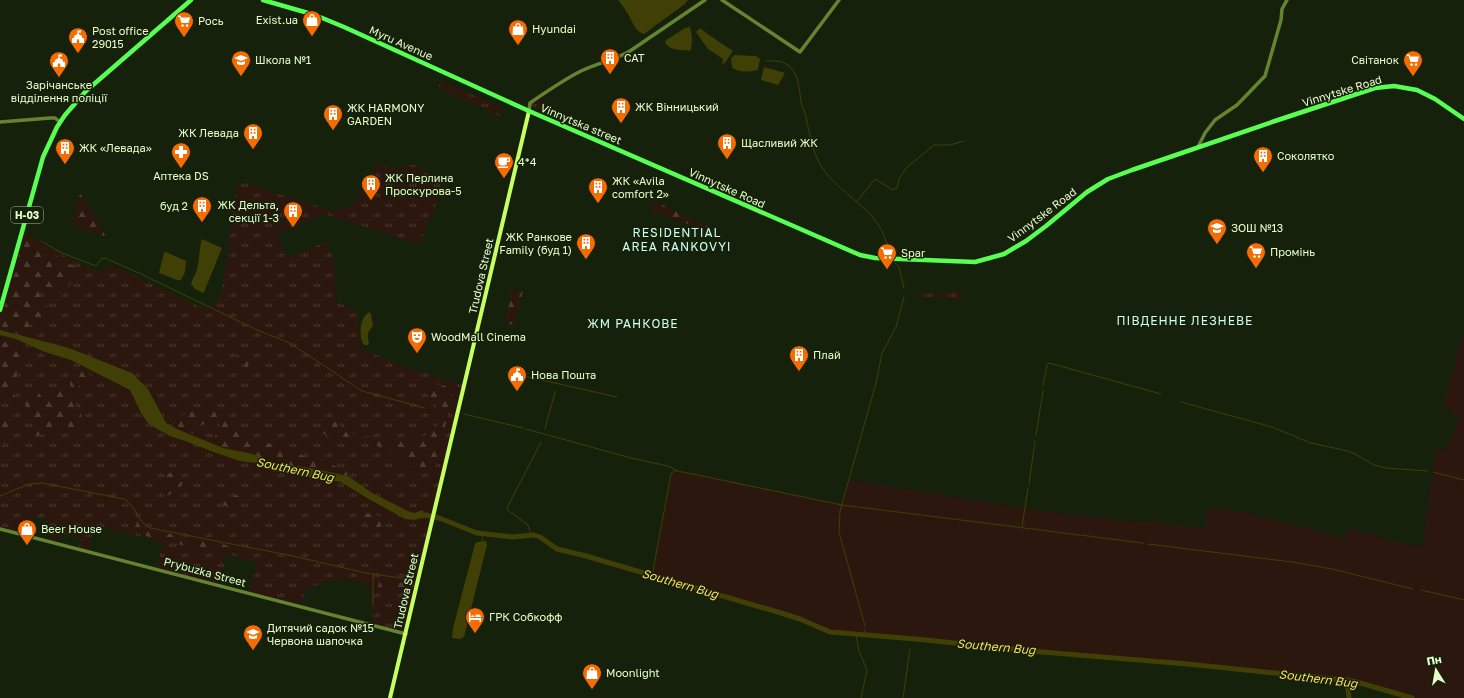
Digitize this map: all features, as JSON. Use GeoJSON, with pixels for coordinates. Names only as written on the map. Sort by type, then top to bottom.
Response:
{"type":"FeatureCollection","features":[{"type":"Feature","properties":{"kind":"main road","name":"Н-03"},"geometry":{"type":"LineString","coordinates":[[0,310],[43,157],[60,122],[77,100],[95,83],[194,0]]}},
{"type":"Feature","properties":{"kind":"main road","name":"Myru Avenue"},"geometry":{"type":"LineString","coordinates":[[263,0],[327,20],[529,111]]}},
{"type":"Feature","properties":{"kind":"main road","name":"Vinnytske Road"},"geometry":{"type":"LineString","coordinates":[[626,154],[860,255],[875,258],[975,262],[1004,254],[1015,248],[1046,226],[1087,192],[1108,179],[1198,147],[1363,92],[1389,86],[1405,87],[1425,93],[1464,119]]}},
{"type":"Feature","properties":{"kind":"main road","name":"Vinnytska street"},"geometry":{"type":"LineString","coordinates":[[529,111],[626,154]]}},
{"type":"Feature","properties":{"kind":"main road","name":"Trudova Street"},"geometry":{"type":"LineString","coordinates":[[390,698],[529,111]]}},
{"type":"Feature","properties":{"kind":"street","name":"Trudova Street"},"geometry":{"type":"LineString","coordinates":[[529,111],[530,103],[542,95],[581,71],[618,58],[705,0]]}},
{"type":"Feature","properties":{"kind":"street"},"geometry":{"type":"LineString","coordinates":[[722,0],[800,52],[839,0]]}},
{"type":"Feature","properties":{"kind":"street"},"geometry":{"type":"LineString","coordinates":[[1198,147],[1214,120],[1237,105],[1265,76],[1281,20],[1282,9],[1287,0]]}},
{"type":"Feature","properties":{"kind":"street"},"geometry":{"type":"LineString","coordinates":[[0,122],[55,118],[60,122]]}},
{"type":"Feature","properties":{"kind":"street","name":"Prybuzka Street"},"geometry":{"type":"LineString","coordinates":[[0,528],[406,634]]}},
{"type":"Feature","properties":{"kind":"green space"},"geometry":{"type":"Polygon","coordinates":[[[441,81],[503,108],[500,116],[441,90],[439,86],[441,81]]]}},
{"type":"Feature","properties":{"kind":"green space"},"geometry":{"type":"Polygon","coordinates":[[[540,98],[548,103],[554,111],[569,117],[572,120],[571,124],[532,106],[531,104],[540,98]]]}},
{"type":"Feature","properties":{"kind":"green space"},"geometry":{"type":"Polygon","coordinates":[[[376,163],[397,169],[413,164],[445,182],[420,244],[324,214],[277,233],[287,258],[326,242],[335,262],[336,301],[357,311],[360,348],[399,365],[463,385],[405,632],[373,624],[370,585],[342,578],[306,588],[301,605],[249,592],[257,562],[227,554],[219,584],[157,568],[163,542],[94,525],[88,550],[79,548],[81,538],[61,533],[59,539],[52,541],[47,520],[36,517],[23,533],[0,527],[0,315],[23,232],[66,257],[95,271],[112,266],[116,267],[200,307],[208,306],[214,304],[222,293],[237,185],[245,183],[329,210],[340,209],[349,206],[364,190],[376,163]]]}},
{"type":"Feature","properties":{"kind":"green space"},"geometry":{"type":"Polygon","coordinates":[[[80,194],[105,235],[104,236],[90,231],[84,231],[77,228],[73,223],[72,219],[80,194]]]}},
{"type":"Feature","properties":{"kind":"green space"},"geometry":{"type":"Polygon","coordinates":[[[652,200],[713,229],[714,233],[651,211],[652,200]]]}},
{"type":"Feature","properties":{"kind":"green space"},"geometry":{"type":"Polygon","coordinates":[[[26,236],[56,252],[59,259],[74,266],[76,272],[70,284],[64,291],[56,292],[43,287],[39,289],[41,299],[51,312],[32,324],[24,333],[20,334],[5,330],[1,327],[1,323],[26,236]]]}},
{"type":"Feature","properties":{"kind":"green space"},"geometry":{"type":"Polygon","coordinates":[[[512,288],[517,292],[523,291],[515,320],[509,325],[504,322],[506,319],[506,311],[510,303],[510,289],[512,288]]]}},
{"type":"Feature","properties":{"kind":"green space"},"geometry":{"type":"Polygon","coordinates":[[[958,291],[961,293],[960,302],[955,299],[942,297],[915,296],[911,293],[926,294],[958,291]]]}},
{"type":"Feature","properties":{"kind":"green space"},"geometry":{"type":"Polygon","coordinates":[[[1464,336],[1464,698],[1412,698],[1353,681],[1187,664],[830,632],[800,619],[781,613],[652,576],[671,474],[674,471],[842,505],[850,480],[1049,512],[1119,520],[1151,521],[1205,529],[1208,508],[1249,513],[1346,538],[1348,529],[1419,547],[1423,544],[1436,449],[1444,450],[1460,418],[1443,406],[1460,344],[1464,336]]]}},
{"type":"Feature","properties":{"kind":"green space"},"geometry":{"type":"Polygon","coordinates":[[[8,341],[15,341],[18,344],[20,351],[18,360],[12,366],[17,371],[14,387],[15,402],[11,403],[6,399],[0,399],[0,345],[8,341]]]}},
{"type":"Feature","properties":{"kind":"green space"},"geometry":{"type":"Polygon","coordinates":[[[240,352],[251,355],[251,357],[241,357],[238,367],[240,369],[243,368],[247,360],[250,360],[245,373],[234,371],[233,369],[240,352]]]}},
{"type":"Feature","properties":{"kind":"green space"},"geometry":{"type":"Polygon","coordinates":[[[83,372],[91,375],[93,378],[83,381],[77,389],[73,389],[70,385],[70,373],[83,372]]]}},
{"type":"Feature","properties":{"kind":"green space"},"geometry":{"type":"Polygon","coordinates":[[[433,384],[446,386],[452,396],[436,466],[431,473],[418,473],[395,455],[376,445],[336,439],[329,437],[319,429],[322,423],[329,420],[337,422],[347,433],[393,441],[416,438],[432,433],[439,422],[439,409],[430,400],[426,391],[433,384]]]}},
{"type":"Feature","properties":{"kind":"green space"},"geometry":{"type":"Polygon","coordinates":[[[48,388],[55,388],[62,391],[73,400],[83,420],[84,427],[81,430],[52,431],[33,437],[33,418],[24,403],[25,401],[36,398],[41,391],[48,388]]]}},
{"type":"Feature","properties":{"kind":"green space"},"geometry":{"type":"Polygon","coordinates":[[[207,409],[218,413],[225,418],[239,434],[249,441],[256,443],[264,442],[351,471],[350,474],[344,476],[310,468],[274,463],[246,452],[219,447],[215,436],[220,427],[217,421],[212,426],[204,424],[200,426],[194,434],[172,426],[175,421],[187,413],[207,409]]]}},
{"type":"Feature","properties":{"kind":"green space"},"geometry":{"type":"Polygon","coordinates":[[[7,416],[10,418],[4,432],[3,448],[0,457],[0,420],[7,416]]]}},
{"type":"Feature","properties":{"kind":"green space"},"geometry":{"type":"Polygon","coordinates":[[[175,470],[184,482],[178,490],[167,496],[163,494],[162,481],[168,474],[175,470]]]}},
{"type":"Feature","properties":{"kind":"green space"},"geometry":{"type":"Polygon","coordinates":[[[237,495],[242,499],[241,505],[232,508],[224,505],[223,501],[229,497],[237,495]]]}},
{"type":"Feature","properties":{"kind":"green space"},"geometry":{"type":"Polygon","coordinates":[[[126,502],[141,526],[146,529],[234,547],[233,553],[168,542],[143,535],[133,530],[137,523],[126,502]]]}},
{"type":"Feature","properties":{"kind":"green space"},"geometry":{"type":"Polygon","coordinates":[[[368,513],[377,515],[382,519],[382,525],[377,530],[374,531],[368,526],[363,515],[368,513]]]}},
{"type":"Feature","properties":{"kind":"green space"},"geometry":{"type":"Polygon","coordinates":[[[380,578],[408,584],[407,594],[378,587],[380,578]]]}},
{"type":"Feature","properties":{"kind":"water"},"geometry":{"type":"Polygon","coordinates":[[[618,0],[688,0],[685,4],[644,34],[638,31],[618,0]]]}},
{"type":"Feature","properties":{"kind":"water"},"geometry":{"type":"Polygon","coordinates":[[[690,27],[692,46],[690,51],[674,49],[665,43],[666,40],[685,28],[690,27]]]}},
{"type":"Feature","properties":{"kind":"water"},"geometry":{"type":"Polygon","coordinates":[[[700,28],[733,51],[725,63],[722,64],[723,59],[708,49],[696,32],[700,28]]]}},
{"type":"Feature","properties":{"kind":"water"},"geometry":{"type":"Polygon","coordinates":[[[734,55],[756,56],[760,59],[758,70],[744,72],[735,69],[732,67],[731,59],[734,55]]]}},
{"type":"Feature","properties":{"kind":"water"},"geometry":{"type":"Polygon","coordinates":[[[764,67],[785,73],[778,85],[761,80],[764,67]]]}},
{"type":"Feature","properties":{"kind":"water"},"geometry":{"type":"Polygon","coordinates":[[[202,239],[222,248],[203,293],[195,289],[191,284],[197,269],[202,239]]]}},
{"type":"Feature","properties":{"kind":"water"},"geometry":{"type":"Polygon","coordinates":[[[166,252],[186,261],[185,272],[181,280],[177,280],[159,273],[164,253],[166,252]]]}},
{"type":"Feature","properties":{"kind":"water"},"geometry":{"type":"Polygon","coordinates":[[[369,312],[371,314],[373,326],[368,334],[369,344],[364,345],[361,337],[361,327],[364,318],[369,312]]]}},
{"type":"Feature","properties":{"kind":"water"},"geometry":{"type":"Polygon","coordinates":[[[0,330],[69,348],[132,373],[148,389],[166,423],[177,429],[223,448],[253,454],[274,463],[310,468],[348,476],[372,493],[408,511],[414,513],[423,510],[424,517],[414,520],[405,519],[341,482],[273,471],[256,463],[240,461],[170,436],[150,425],[142,415],[130,390],[71,360],[45,352],[16,339],[0,335],[0,330]]]}},
{"type":"Feature","properties":{"kind":"water"},"geometry":{"type":"Polygon","coordinates":[[[486,541],[487,545],[464,637],[460,639],[452,638],[453,628],[475,544],[477,542],[486,541]]]}},
{"type":"Feature","properties":{"kind":"waterway"},"geometry":{"type":"LineString","coordinates":[[766,61],[784,63],[794,71],[798,81],[801,102],[812,143],[818,160],[835,183],[867,211],[876,222],[884,234],[888,249]]}},
{"type":"Feature","properties":{"kind":"waterway"},"geometry":{"type":"LineString","coordinates":[[894,189],[897,188],[899,179],[907,167],[934,145],[950,145],[964,141]]}},
{"type":"Feature","properties":{"kind":"waterway"},"geometry":{"type":"LineString","coordinates":[[857,201],[875,179],[893,190]]}},
{"type":"Feature","properties":{"kind":"waterway"},"geometry":{"type":"LineString","coordinates":[[41,241],[62,253],[96,266],[101,259],[105,258],[257,330],[290,343],[362,391],[425,408]]}},
{"type":"Feature","properties":{"kind":"waterway"},"geometry":{"type":"LineString","coordinates":[[893,261],[899,267],[904,288]]}},
{"type":"Feature","properties":{"kind":"waterway"},"geometry":{"type":"LineString","coordinates":[[865,626],[839,532],[840,511],[876,383],[882,353],[896,327],[904,297]]}},
{"type":"Feature","properties":{"kind":"waterway"},"geometry":{"type":"LineString","coordinates":[[1043,386],[1047,365],[1049,363],[1161,394]]}},
{"type":"Feature","properties":{"kind":"waterway"},"geometry":{"type":"LineString","coordinates":[[506,372],[617,397]]}},
{"type":"Feature","properties":{"kind":"waterway"},"geometry":{"type":"LineString","coordinates":[[1036,435],[1043,391]]}},
{"type":"Feature","properties":{"kind":"waterway"},"geometry":{"type":"LineString","coordinates":[[545,429],[555,392]]}},
{"type":"Feature","properties":{"kind":"waterway"},"geometry":{"type":"LineString","coordinates":[[1181,402],[1272,427],[1311,443],[1348,451],[1374,465],[1386,468],[1428,471]]}},
{"type":"Feature","properties":{"kind":"waterway"},"geometry":{"type":"LineString","coordinates":[[464,414],[523,428]]}},
{"type":"Feature","properties":{"kind":"waterway"},"geometry":{"type":"LineString","coordinates":[[526,429],[631,458],[668,466],[678,471],[842,505],[1143,543]]}},
{"type":"Feature","properties":{"kind":"waterway"},"geometry":{"type":"LineString","coordinates":[[1029,484],[1035,441]]}},
{"type":"Feature","properties":{"kind":"waterway"},"geometry":{"type":"LineString","coordinates":[[531,535],[528,525],[507,508],[541,442]]}},
{"type":"Feature","properties":{"kind":"waterway"},"geometry":{"type":"LineString","coordinates":[[652,576],[671,474],[674,471],[677,471]]}},
{"type":"Feature","properties":{"kind":"waterway"},"geometry":{"type":"LineString","coordinates":[[1433,472],[1464,480]]}},
{"type":"Feature","properties":{"kind":"waterway"},"geometry":{"type":"LineString","coordinates":[[0,496],[29,484],[42,483],[124,499],[132,506],[142,522],[150,528],[293,556],[366,573],[408,579]]}},
{"type":"Feature","properties":{"kind":"waterway"},"geometry":{"type":"LineString","coordinates":[[1022,527],[1028,488]]}},
{"type":"Feature","properties":{"kind":"waterway","name":"Southern Bug"},"geometry":{"type":"LineString","coordinates":[[418,516],[426,515],[439,518],[477,533],[512,537],[534,535],[540,537],[557,549],[586,556],[781,613],[800,619],[830,632],[1187,664],[1353,681],[1412,698]]}},
{"type":"Feature","properties":{"kind":"waterway","name":"Southern Bug"},"geometry":{"type":"LineString","coordinates":[[482,541],[483,534]]}},
{"type":"Feature","properties":{"kind":"waterway"},"geometry":{"type":"LineString","coordinates":[[1148,544],[1292,562],[1332,569],[1413,589]]}},
{"type":"Feature","properties":{"kind":"waterway"},"geometry":{"type":"LineString","coordinates":[[373,574],[373,605]]}},
{"type":"Feature","properties":{"kind":"waterway"},"geometry":{"type":"LineString","coordinates":[[1421,590],[1464,600]]}},
{"type":"Feature","properties":{"kind":"waterway","name":"Southern Bug"},"geometry":{"type":"LineString","coordinates":[[865,629],[866,635]]}},
{"type":"Feature","properties":{"kind":"waterway"},"geometry":{"type":"LineString","coordinates":[[856,635],[859,651],[867,670],[861,698]]}},
{"type":"Feature","properties":{"kind":"waterway"},"geometry":{"type":"LineString","coordinates":[[903,698],[910,649]]}},
{"type":"Feature","properties":{"kind":"waterway"},"geometry":{"type":"LineString","coordinates":[[1347,680],[1349,698]]}},
{"type":"Feature","properties":{"kind":"place","name":"Exist.ua"},"geometry":{"type":"Point","coordinates":[312,37]}},
{"type":"Feature","properties":{"kind":"place","name":"Рось"},"geometry":{"type":"Point","coordinates":[184,38]}},
{"type":"Feature","properties":{"kind":"place","name":"Hyundai"},"geometry":{"type":"Point","coordinates":[518,46]}},
{"type":"Feature","properties":{"kind":"place","name":"Post office 29015"},"geometry":{"type":"Point","coordinates":[78,54]}},
{"type":"Feature","properties":{"kind":"place","name":"САТ"},"geometry":{"type":"Point","coordinates":[610,75]}},
{"type":"Feature","properties":{"kind":"place","name":"Школа №1"},"geometry":{"type":"Point","coordinates":[241,77]}},
{"type":"Feature","properties":{"kind":"place","name":"Світанок"},"geometry":{"type":"Point","coordinates":[1413,77]}},
{"type":"Feature","properties":{"kind":"place","name":"Зарічанське відділення поліції"},"geometry":{"type":"Point","coordinates":[59,78]}},
{"type":"Feature","properties":{"kind":"place","name":"ЖК Вінницький"},"geometry":{"type":"Point","coordinates":[621,124]}},
{"type":"Feature","properties":{"kind":"place","name":"ЖК HARMONY GARDEN"},"geometry":{"type":"Point","coordinates":[333,131]}},
{"type":"Feature","properties":{"kind":"place","name":"ЖК Левада"},"geometry":{"type":"Point","coordinates":[253,150]}},
{"type":"Feature","properties":{"kind":"place","name":"Щасливий ЖК"},"geometry":{"type":"Point","coordinates":[727,160]}},
{"type":"Feature","properties":{"kind":"place","name":"ЖК «Левада»"},"geometry":{"type":"Point","coordinates":[65,165]}},
{"type":"Feature","properties":{"kind":"place","name":"Аптека DS"},"geometry":{"type":"Point","coordinates":[181,169]}},
{"type":"Feature","properties":{"kind":"place","name":"Соколятко"},"geometry":{"type":"Point","coordinates":[1263,173]}},
{"type":"Feature","properties":{"kind":"place","name":"4*4"},"geometry":{"type":"Point","coordinates":[504,179]}},
{"type":"Feature","properties":{"kind":"place","name":"ЖК Перлина Проскурова-5"},"geometry":{"type":"Point","coordinates":[371,201]}},
{"type":"Feature","properties":{"kind":"place","name":"ЖК «Avila comfort 2»"},"geometry":{"type":"Point","coordinates":[598,204]}},
{"type":"Feature","properties":{"kind":"place","name":"буд 2"},"geometry":{"type":"Point","coordinates":[202,223]}},
{"type":"Feature","properties":{"kind":"place","name":"ЖК Дельта, секції 1-3"},"geometry":{"type":"Point","coordinates":[293,228]}},
{"type":"Feature","properties":{"kind":"place","name":"ЗОШ №13"},"geometry":{"type":"Point","coordinates":[1217,245]}},
{"type":"Feature","properties":{"kind":"place","name":"ЖК Ранкове Family (буд 1)"},"geometry":{"type":"Point","coordinates":[586,260]}},
{"type":"Feature","properties":{"kind":"place","name":"Промінь"},"geometry":{"type":"Point","coordinates":[1256,269]}},
{"type":"Feature","properties":{"kind":"place","name":"Spar"},"geometry":{"type":"Point","coordinates":[887,270]}},
{"type":"Feature","properties":{"kind":"place","name":"WoodMall Cinema"},"geometry":{"type":"Point","coordinates":[417,354]}},
{"type":"Feature","properties":{"kind":"place","name":"Плай"},"geometry":{"type":"Point","coordinates":[799,372]}},
{"type":"Feature","properties":{"kind":"place","name":"Нова Пошта"},"geometry":{"type":"Point","coordinates":[517,392]}},
{"type":"Feature","properties":{"kind":"place","name":"Beer House"},"geometry":{"type":"Point","coordinates":[27,546]}},
{"type":"Feature","properties":{"kind":"place","name":"ГРК Собкофф"},"geometry":{"type":"Point","coordinates":[475,634]}},
{"type":"Feature","properties":{"kind":"place","name":"Дитячий садок №15 Червона шапочка"},"geometry":{"type":"Point","coordinates":[253,651]}},
{"type":"Feature","properties":{"kind":"place","name":"Moonlight"},"geometry":{"type":"Point","coordinates":[592,690]}},
{"type":"Feature","properties":{"kind":"district","name":"RESIDENTIAL AREA RANKOVYI"},"geometry":{"type":"Point","coordinates":[677,240]}},
{"type":"Feature","properties":{"kind":"district","name":"ПІВДЕННЕ ЛЕЗНЕВЕ"},"geometry":{"type":"Point","coordinates":[1185,321]}},
{"type":"Feature","properties":{"kind":"district","name":"ЖМ РАНКОВЕ"},"geometry":{"type":"Point","coordinates":[633,324]}}]}
